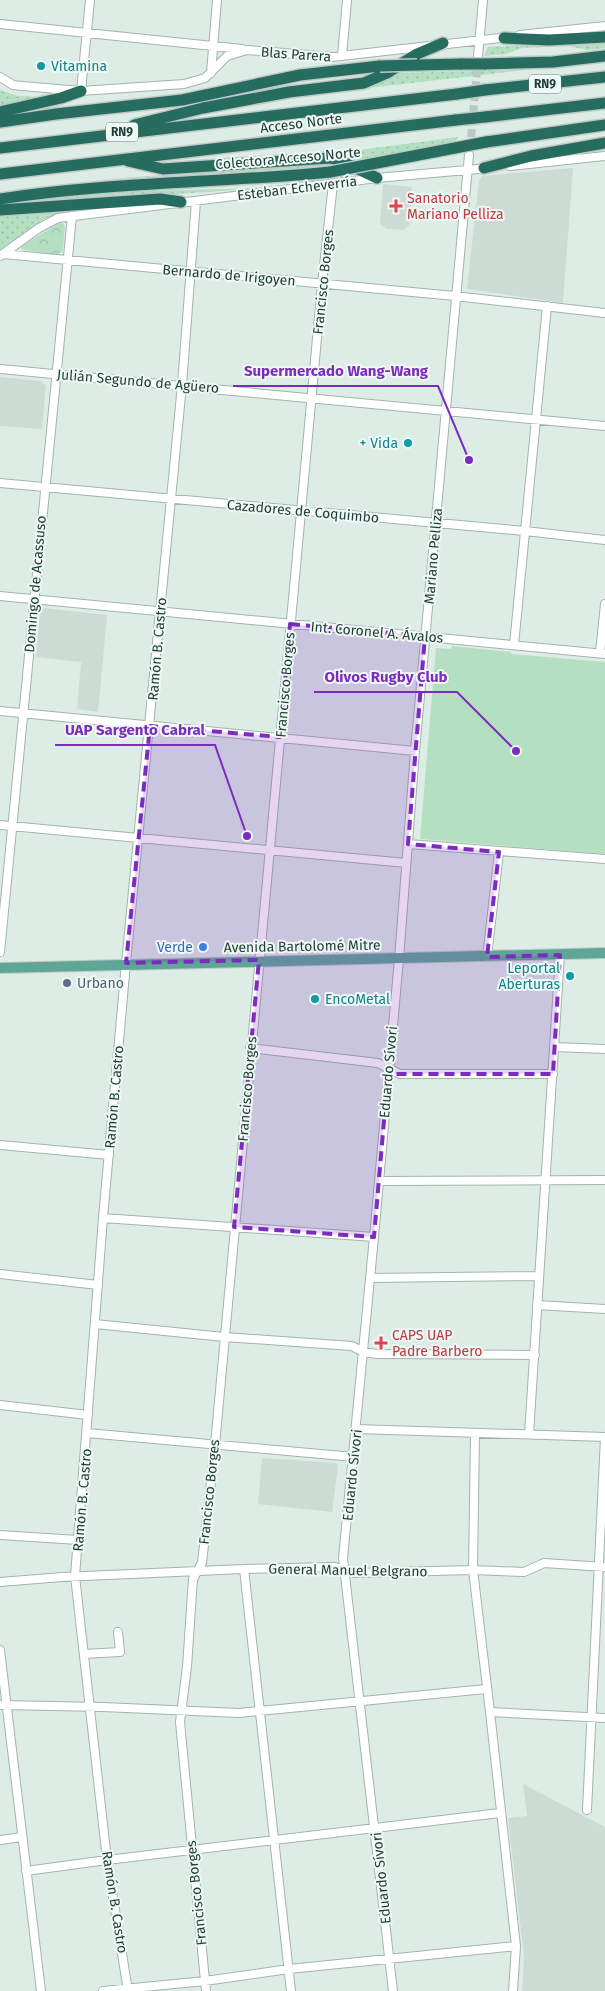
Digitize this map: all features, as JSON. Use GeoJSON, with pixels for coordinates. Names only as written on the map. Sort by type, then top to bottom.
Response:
{"type":"FeatureCollection","features":[{"type":"Feature","properties":{"kind":"highway"},"geometry":{"type":"LineString","coordinates":[[504,38],[549,40],[605,37]]}},
{"type":"Feature","properties":{"kind":"highway"},"geometry":{"type":"LineString","coordinates":[[88,136],[203,108],[290,92],[364,83],[388,73],[417,54],[443,43]]}},
{"type":"Feature","properties":{"kind":"highway"},"geometry":{"type":"LineString","coordinates":[[0,122],[182,100],[300,75],[380,66],[462,64],[481,60],[544,62],[605,56]]}},
{"type":"Feature","properties":{"kind":"highway","name":"Acceso Norte"},"geometry":{"type":"LineString","coordinates":[[0,148],[88,136],[605,77]]}},
{"type":"Feature","properties":{"kind":"highway"},"geometry":{"type":"LineString","coordinates":[[0,112],[81,92]]}},
{"type":"Feature","properties":{"kind":"highway","name":"Acceso Norte"},"geometry":{"type":"LineString","coordinates":[[0,174],[605,103]]}},
{"type":"Feature","properties":{"kind":"highway","name":"Colectora Acceso Norte"},"geometry":{"type":"LineString","coordinates":[[0,199],[112,185],[330,172],[486,142],[605,125]]}},
{"type":"Feature","properties":{"kind":"highway"},"geometry":{"type":"LineString","coordinates":[[484,168],[531,156],[605,143]]}},
{"type":"Feature","properties":{"kind":"highway"},"geometry":{"type":"LineString","coordinates":[[119,159],[163,169],[330,158],[341,161],[377,178]]}},
{"type":"Feature","properties":{"kind":"highway"},"geometry":{"type":"LineString","coordinates":[[0,210],[160,199],[181,202]]}},
{"type":"Feature","properties":{"kind":"main road","name":"Avenida Bartolomé Mitre"},"geometry":{"type":"LineString","coordinates":[[0,968],[259,960],[399,959],[605,953]]}},
{"type":"Feature","properties":{"kind":"street"},"geometry":{"type":"LineString","coordinates":[[81,92],[90,0]]}},
{"type":"Feature","properties":{"kind":"street"},"geometry":{"type":"LineString","coordinates":[[211,73],[217,0]]}},
{"type":"Feature","properties":{"kind":"street"},"geometry":{"type":"LineString","coordinates":[[342,56],[347,0]]}},
{"type":"Feature","properties":{"kind":"street"},"geometry":{"type":"LineString","coordinates":[[481,60],[480,39],[483,0]]}},
{"type":"Feature","properties":{"kind":"street"},"geometry":{"type":"LineString","coordinates":[[0,24],[247,50]]}},
{"type":"Feature","properties":{"kind":"street","name":"Blas Parera"},"geometry":{"type":"LineString","coordinates":[[0,77],[5,81],[22,86],[81,92],[192,83],[200,81],[211,73],[227,56],[247,50],[322,57],[342,56],[605,26]]}},
{"type":"Feature","properties":{"kind":"street","name":"Mariano Pelliza"},"geometry":{"type":"LineString","coordinates":[[399,959],[425,636],[469,154]]}},
{"type":"Feature","properties":{"kind":"street","name":"Esteban Echeverría"},"geometry":{"type":"LineString","coordinates":[[1,255],[50,222],[72,216],[377,178],[605,159]]}},
{"type":"Feature","properties":{"kind":"street","name":"Francisco Borges"},"geometry":{"type":"LineString","coordinates":[[206,1991],[180,1722],[193,1579],[202,1563],[215,1446],[250,1048],[333,184]]}},
{"type":"Feature","properties":{"kind":"street","name":"Ramón B. Castro"},"geometry":{"type":"LineString","coordinates":[[128,1990],[107,1860],[75,1576],[88,1433],[103,1218],[182,385],[196,201]]}},
{"type":"Feature","properties":{"kind":"street","name":"Domingo de Acassuso"},"geometry":{"type":"LineString","coordinates":[[0,952],[66,261],[72,216]]}},
{"type":"Feature","properties":{"kind":"street","name":"Bernardo de Irigoyen"},"geometry":{"type":"LineString","coordinates":[[1,255],[455,296],[605,313]]}},
{"type":"Feature","properties":{"kind":"street"},"geometry":{"type":"LineString","coordinates":[[514,645],[547,306]]}},
{"type":"Feature","properties":{"kind":"street","name":"Julián Segundo de Agüero"},"geometry":{"type":"LineString","coordinates":[[0,369],[605,426]]}},
{"type":"Feature","properties":{"kind":"street","name":"Cazadores de Coquimbo"},"geometry":{"type":"LineString","coordinates":[[0,483],[605,540]]}},
{"type":"Feature","properties":{"kind":"street","name":"Int. Coronel A. Ávalos"},"geometry":{"type":"LineString","coordinates":[[0,596],[603,654]]}},
{"type":"Feature","properties":{"kind":"street"},"geometry":{"type":"LineString","coordinates":[[603,654],[605,604]]}},
{"type":"Feature","properties":{"kind":"street"},"geometry":{"type":"LineString","coordinates":[[0,711],[415,751]]}},
{"type":"Feature","properties":{"kind":"street"},"geometry":{"type":"LineString","coordinates":[[0,825],[406,863]]}},
{"type":"Feature","properties":{"kind":"street"},"geometry":{"type":"LineString","coordinates":[[408,844],[605,860]]}},
{"type":"Feature","properties":{"kind":"street"},"geometry":{"type":"LineString","coordinates":[[487,957],[499,852]]}},
{"type":"Feature","properties":{"kind":"street"},"geometry":{"type":"LineString","coordinates":[[529,1434],[560,955]]}},
{"type":"Feature","properties":{"kind":"street","name":"Eduardo Sívori"},"geometry":{"type":"LineString","coordinates":[[393,1991],[376,1828],[343,1569],[399,959]]}},
{"type":"Feature","properties":{"kind":"street"},"geometry":{"type":"LineString","coordinates":[[555,1047],[605,1049]]}},
{"type":"Feature","properties":{"kind":"street"},"geometry":{"type":"LineString","coordinates":[[250,1048],[378,1062],[400,1074],[553,1074]]}},
{"type":"Feature","properties":{"kind":"street"},"geometry":{"type":"LineString","coordinates":[[0,1145],[109,1155]]}},
{"type":"Feature","properties":{"kind":"street"},"geometry":{"type":"LineString","coordinates":[[379,1180],[605,1180]]}},
{"type":"Feature","properties":{"kind":"street"},"geometry":{"type":"LineString","coordinates":[[103,1218],[374,1237]]}},
{"type":"Feature","properties":{"kind":"street"},"geometry":{"type":"LineString","coordinates":[[0,1274],[98,1285]]}},
{"type":"Feature","properties":{"kind":"street"},"geometry":{"type":"LineString","coordinates":[[370,1278],[539,1276]]}},
{"type":"Feature","properties":{"kind":"street"},"geometry":{"type":"LineString","coordinates":[[537,1305],[605,1309]]}},
{"type":"Feature","properties":{"kind":"street"},"geometry":{"type":"LineString","coordinates":[[95,1324],[224,1337],[352,1346],[363,1352],[377,1354],[535,1354]]}},
{"type":"Feature","properties":{"kind":"street"},"geometry":{"type":"LineString","coordinates":[[0,1405],[88,1415]]}},
{"type":"Feature","properties":{"kind":"street"},"geometry":{"type":"LineString","coordinates":[[357,1429],[605,1438],[602,1566],[587,1810]]}},
{"type":"Feature","properties":{"kind":"street"},"geometry":{"type":"LineString","coordinates":[[88,1433],[215,1446],[354,1457]]}},
{"type":"Feature","properties":{"kind":"street"},"geometry":{"type":"LineString","coordinates":[[475,1433],[473,1570],[516,1946],[513,1991]]}},
{"type":"Feature","properties":{"kind":"street"},"geometry":{"type":"LineString","coordinates":[[0,1535],[78,1540]]}},
{"type":"Feature","properties":{"kind":"street","name":"General Manuel Belgrano"},"geometry":{"type":"LineString","coordinates":[[0,1582],[198,1570],[335,1567],[354,1573],[473,1570],[524,1572],[544,1563],[602,1566]]}},
{"type":"Feature","properties":{"kind":"street"},"geometry":{"type":"LineString","coordinates":[[244,1569],[291,1991]]}},
{"type":"Feature","properties":{"kind":"street"},"geometry":{"type":"LineString","coordinates":[[84,1654],[120,1652],[118,1632]]}},
{"type":"Feature","properties":{"kind":"street"},"geometry":{"type":"LineString","coordinates":[[0,1650],[3,1705],[22,1837],[40,1991]]}},
{"type":"Feature","properties":{"kind":"street"},"geometry":{"type":"LineString","coordinates":[[3,1705],[239,1713],[486,1689]]}},
{"type":"Feature","properties":{"kind":"street"},"geometry":{"type":"LineString","coordinates":[[490,1712],[605,1718]]}},
{"type":"Feature","properties":{"kind":"street"},"geometry":{"type":"LineString","coordinates":[[26,1871],[500,1813]]}},
{"type":"Feature","properties":{"kind":"street"},"geometry":{"type":"LineString","coordinates":[[0,1840],[22,1837]]}},
{"type":"Feature","properties":{"kind":"street"},"geometry":{"type":"LineString","coordinates":[[103,1991],[205,1981],[289,1969],[516,1946]]}},
{"type":"Feature","properties":{"kind":"highlighted area"},"geometry":{"type":"Polygon","coordinates":[[[290,624],[425,636],[408,844],[499,852],[487,957],[560,955],[553,1074],[388,1074],[374,1237],[234,1227],[259,960],[126,963],[150,726],[280,737],[290,624]]]}},
{"type":"Feature","properties":{"kind":"shaded area"},"geometry":{"type":"Polygon","coordinates":[[[573,168],[563,303],[467,289],[479,181],[482,176],[573,168]]]}},
{"type":"Feature","properties":{"kind":"shaded area","name":"Sanatorio Mariano Pelliza"},"geometry":{"type":"Polygon","coordinates":[[[383,184],[412,187],[409,225],[403,230],[387,229],[380,224],[383,184]]]}},
{"type":"Feature","properties":{"kind":"shaded area"},"geometry":{"type":"Polygon","coordinates":[[[0,377],[41,381],[46,386],[42,429],[0,426],[0,377]]]}},
{"type":"Feature","properties":{"kind":"shaded area"},"geometry":{"type":"Polygon","coordinates":[[[44,608],[107,615],[98,712],[77,709],[81,662],[36,657],[40,611],[44,608]]]}},
{"type":"Feature","properties":{"kind":"shaded area"},"geometry":{"type":"Polygon","coordinates":[[[262,1458],[336,1463],[338,1465],[332,1512],[258,1504],[262,1458]]]}},
{"type":"Feature","properties":{"kind":"shaded area"},"geometry":{"type":"Polygon","coordinates":[[[523,1784],[605,1827],[605,1991],[522,1991],[524,1957],[508,1818],[527,1816],[523,1784]]]}},
{"type":"Feature","properties":{"kind":"green space"},"geometry":{"type":"Polygon","coordinates":[[[605,41],[605,48],[587,50],[568,46],[522,48],[506,54],[484,56],[488,47],[605,41]]]}},
{"type":"Feature","properties":{"kind":"green space"},"geometry":{"type":"Polygon","coordinates":[[[605,61],[315,94],[397,73],[523,70],[605,61]]]}},
{"type":"Feature","properties":{"kind":"green space"},"geometry":{"type":"Polygon","coordinates":[[[0,90],[18,96],[48,97],[0,106],[0,90]]]}},
{"type":"Feature","properties":{"kind":"green space"},"geometry":{"type":"Polygon","coordinates":[[[458,137],[456,141],[362,162],[336,153],[458,137]]]}},
{"type":"Feature","properties":{"kind":"green space"},"geometry":{"type":"Polygon","coordinates":[[[327,163],[342,165],[93,180],[327,163]]]}},
{"type":"Feature","properties":{"kind":"green space"},"geometry":{"type":"Polygon","coordinates":[[[266,188],[23,204],[83,195],[113,193],[266,188]]]}},
{"type":"Feature","properties":{"kind":"green space"},"geometry":{"type":"Polygon","coordinates":[[[97,209],[56,214],[44,219],[0,250],[0,215],[97,209]]]}},
{"type":"Feature","properties":{"kind":"green space"},"geometry":{"type":"Polygon","coordinates":[[[62,223],[65,226],[63,251],[56,255],[21,249],[22,246],[57,224],[62,223]]]}},
{"type":"Feature","properties":{"kind":"green space"},"geometry":{"type":"Polygon","coordinates":[[[452,646],[511,652],[511,654],[605,662],[605,854],[420,839],[436,648],[451,649],[452,646]]]}},
{"type":"Feature","properties":{"kind":"tunnel"},"geometry":{"type":"LineString","coordinates":[[470,149],[478,61]]}},
{"type":"Feature","properties":{"kind":"place","name":"Vitamina"},"geometry":{"type":"Point","coordinates":[41,66]}},
{"type":"Feature","properties":{"kind":"place","name":"Sanatorio Mariano Pelliza"},"geometry":{"type":"Point","coordinates":[396,206]}},
{"type":"Feature","properties":{"kind":"place","name":"+ Vida"},"geometry":{"type":"Point","coordinates":[408,443]}},
{"type":"Feature","properties":{"kind":"place","name":"Supermercado Wang-Wang"},"geometry":{"type":"Point","coordinates":[469,460]}},
{"type":"Feature","properties":{"kind":"place","name":"Olivos Rugby Club"},"geometry":{"type":"Point","coordinates":[516,751]}},
{"type":"Feature","properties":{"kind":"place","name":"UAP Sargento Cabral"},"geometry":{"type":"Point","coordinates":[247,836]}},
{"type":"Feature","properties":{"kind":"place","name":"Verde"},"geometry":{"type":"Point","coordinates":[203,947]}},
{"type":"Feature","properties":{"kind":"place","name":"Leportal Aberturas"},"geometry":{"type":"Point","coordinates":[570,976]}},
{"type":"Feature","properties":{"kind":"place","name":"Urbano"},"geometry":{"type":"Point","coordinates":[67,983]}},
{"type":"Feature","properties":{"kind":"place","name":"EncoMetal"},"geometry":{"type":"Point","coordinates":[315,999]}},
{"type":"Feature","properties":{"kind":"place","name":"CAPS UAP Padre Barbero"},"geometry":{"type":"Point","coordinates":[381,1343]}}]}
